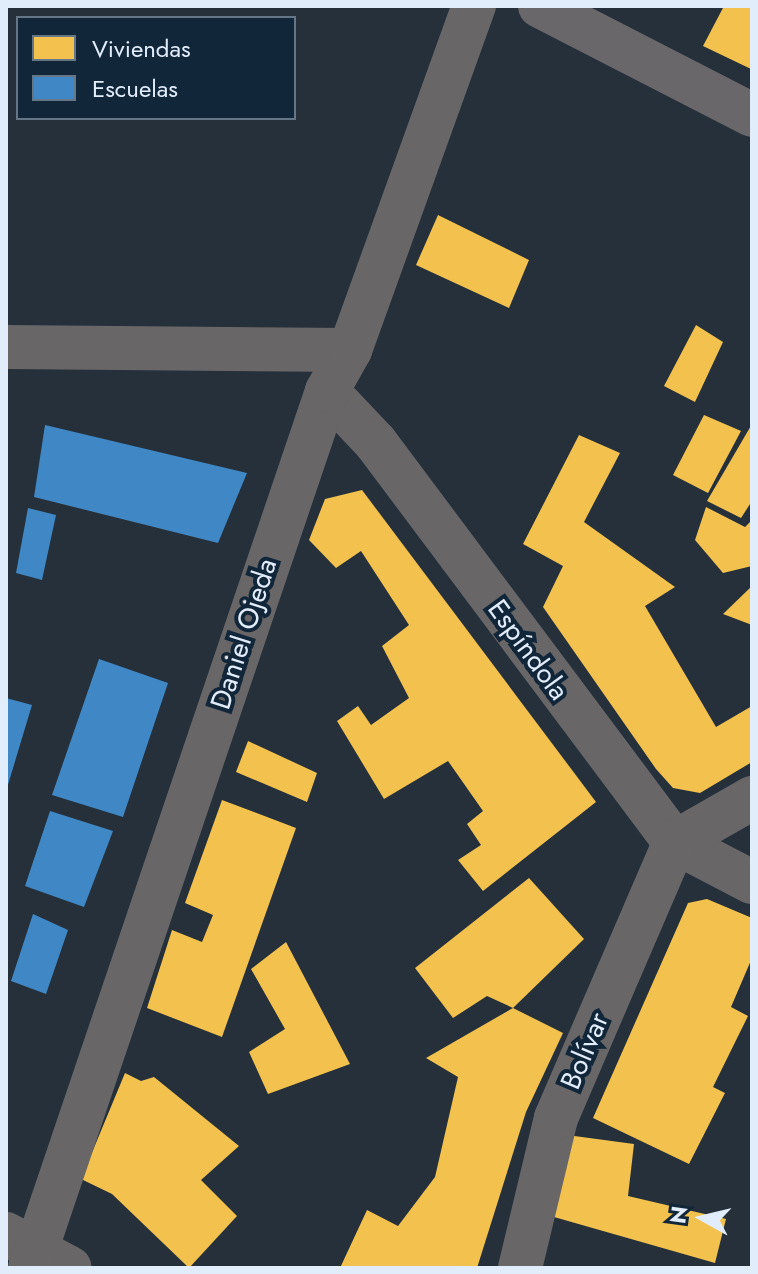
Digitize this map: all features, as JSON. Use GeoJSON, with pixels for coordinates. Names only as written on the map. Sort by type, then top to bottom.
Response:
{"type":"FeatureCollection","features":[{"type":"Feature","properties":{"kind":"main road"},"geometry":{"type":"LineString","coordinates":[[540,6],[752,115]]}},
{"type":"Feature","properties":{"kind":"street","name":"Daniel Ojeda"},"geometry":{"type":"LineString","coordinates":[[29,1254],[327,391],[350,350],[474,6]]}},
{"type":"Feature","properties":{"kind":"street"},"geometry":{"type":"LineString","coordinates":[[6,347],[350,350]]}},
{"type":"Feature","properties":{"kind":"street","name":"Espíndola"},"geometry":{"type":"LineString","coordinates":[[327,391],[376,443],[675,842],[752,882]]}},
{"type":"Feature","properties":{"kind":"street"},"geometry":{"type":"LineString","coordinates":[[675,842],[752,798]]}},
{"type":"Feature","properties":{"kind":"street","name":"Bolívar"},"geometry":{"type":"LineString","coordinates":[[520,1268],[556,1118],[675,842]]}},
{"type":"Feature","properties":{"kind":"building: Viviendas"},"geometry":{"type":"Polygon","coordinates":[[[724,6],[752,6],[751,69],[703,46],[724,6]]]}},
{"type":"Feature","properties":{"kind":"building: Viviendas"},"geometry":{"type":"Polygon","coordinates":[[[438,215],[529,260],[509,308],[416,265],[438,215]]]}},
{"type":"Feature","properties":{"kind":"building: Viviendas"},"geometry":{"type":"Polygon","coordinates":[[[696,325],[723,342],[695,402],[664,386],[696,325]]]}},
{"type":"Feature","properties":{"kind":"building: Viviendas"},"geometry":{"type":"Polygon","coordinates":[[[704,415],[741,431],[708,493],[673,475],[704,415]]]}},
{"type":"Feature","properties":{"kind":"building: Viviendas"},"geometry":{"type":"Polygon","coordinates":[[[752,424],[752,501],[741,518],[707,501],[752,424]]]}},
{"type":"Feature","properties":{"kind":"building: Viviendas"},"geometry":{"type":"Polygon","coordinates":[[[579,435],[620,453],[584,522],[675,587],[645,606],[716,727],[752,706],[752,762],[700,793],[673,788],[656,769],[543,607],[563,566],[523,544],[579,435]]]}},
{"type":"Feature","properties":{"kind":"building: Viviendas"},"geometry":{"type":"Polygon","coordinates":[[[362,490],[596,802],[483,891],[458,860],[481,845],[467,824],[483,811],[448,761],[384,799],[337,721],[358,706],[371,725],[409,698],[382,646],[409,625],[361,551],[336,568],[309,540],[325,499],[362,490]]]}},
{"type":"Feature","properties":{"kind":"building: Viviendas"},"geometry":{"type":"Polygon","coordinates":[[[706,507],[745,527],[752,520],[752,566],[723,573],[695,540],[706,507]]]}},
{"type":"Feature","properties":{"kind":"building: Viviendas"},"geometry":{"type":"Polygon","coordinates":[[[752,586],[752,625],[723,614],[752,586]]]}},
{"type":"Feature","properties":{"kind":"building: Viviendas"},"geometry":{"type":"Polygon","coordinates":[[[248,741],[317,773],[307,802],[236,772],[248,741]]]}},
{"type":"Feature","properties":{"kind":"building: Viviendas"},"geometry":{"type":"Polygon","coordinates":[[[222,800],[296,828],[222,1037],[147,1008],[172,930],[202,942],[213,915],[185,903],[222,800]]]}},
{"type":"Feature","properties":{"kind":"building: Viviendas"},"geometry":{"type":"Polygon","coordinates":[[[529,878],[584,939],[513,1008],[487,996],[453,1018],[415,968],[529,878]]]}},
{"type":"Feature","properties":{"kind":"building: Viviendas"},"geometry":{"type":"Polygon","coordinates":[[[707,899],[752,918],[752,958],[731,1007],[748,1016],[713,1087],[725,1093],[689,1164],[593,1118],[688,903],[707,899]]]}},
{"type":"Feature","properties":{"kind":"building: Viviendas"},"geometry":{"type":"Polygon","coordinates":[[[286,942],[350,1064],[268,1094],[249,1052],[285,1029],[251,969],[286,942]]]}},
{"type":"Feature","properties":{"kind":"building: Viviendas"},"geometry":{"type":"Polygon","coordinates":[[[513,1008],[563,1033],[526,1112],[477,1268],[340,1268],[367,1210],[398,1226],[435,1177],[458,1077],[426,1058],[513,1008]]]}},
{"type":"Feature","properties":{"kind":"building: Viviendas"},"geometry":{"type":"Polygon","coordinates":[[[125,1073],[141,1081],[154,1077],[239,1146],[201,1180],[237,1216],[189,1268],[112,1194],[81,1179],[125,1073]]]}},
{"type":"Feature","properties":{"kind":"building: Viviendas"},"geometry":{"type":"Polygon","coordinates":[[[567,1135],[634,1144],[628,1196],[726,1219],[715,1263],[554,1217],[567,1135]]]}},
{"type":"Feature","properties":{"kind":"building: Escuelas"},"geometry":{"type":"Polygon","coordinates":[[[45,425],[247,473],[218,543],[34,497],[45,425]]]}},
{"type":"Feature","properties":{"kind":"building: Escuelas"},"geometry":{"type":"Polygon","coordinates":[[[28,508],[56,515],[42,580],[16,573],[28,508]]]}},
{"type":"Feature","properties":{"kind":"building: Escuelas"},"geometry":{"type":"Polygon","coordinates":[[[99,659],[168,683],[123,817],[52,795],[99,659]]]}},
{"type":"Feature","properties":{"kind":"building: Escuelas"},"geometry":{"type":"Polygon","coordinates":[[[6,698],[32,705],[7,788],[6,788],[6,698]]]}},
{"type":"Feature","properties":{"kind":"building: Escuelas"},"geometry":{"type":"Polygon","coordinates":[[[50,811],[113,831],[84,907],[25,886],[50,811]]]}},
{"type":"Feature","properties":{"kind":"building: Escuelas"},"geometry":{"type":"Polygon","coordinates":[[[33,914],[68,930],[46,994],[11,981],[33,914]]]}}]}
